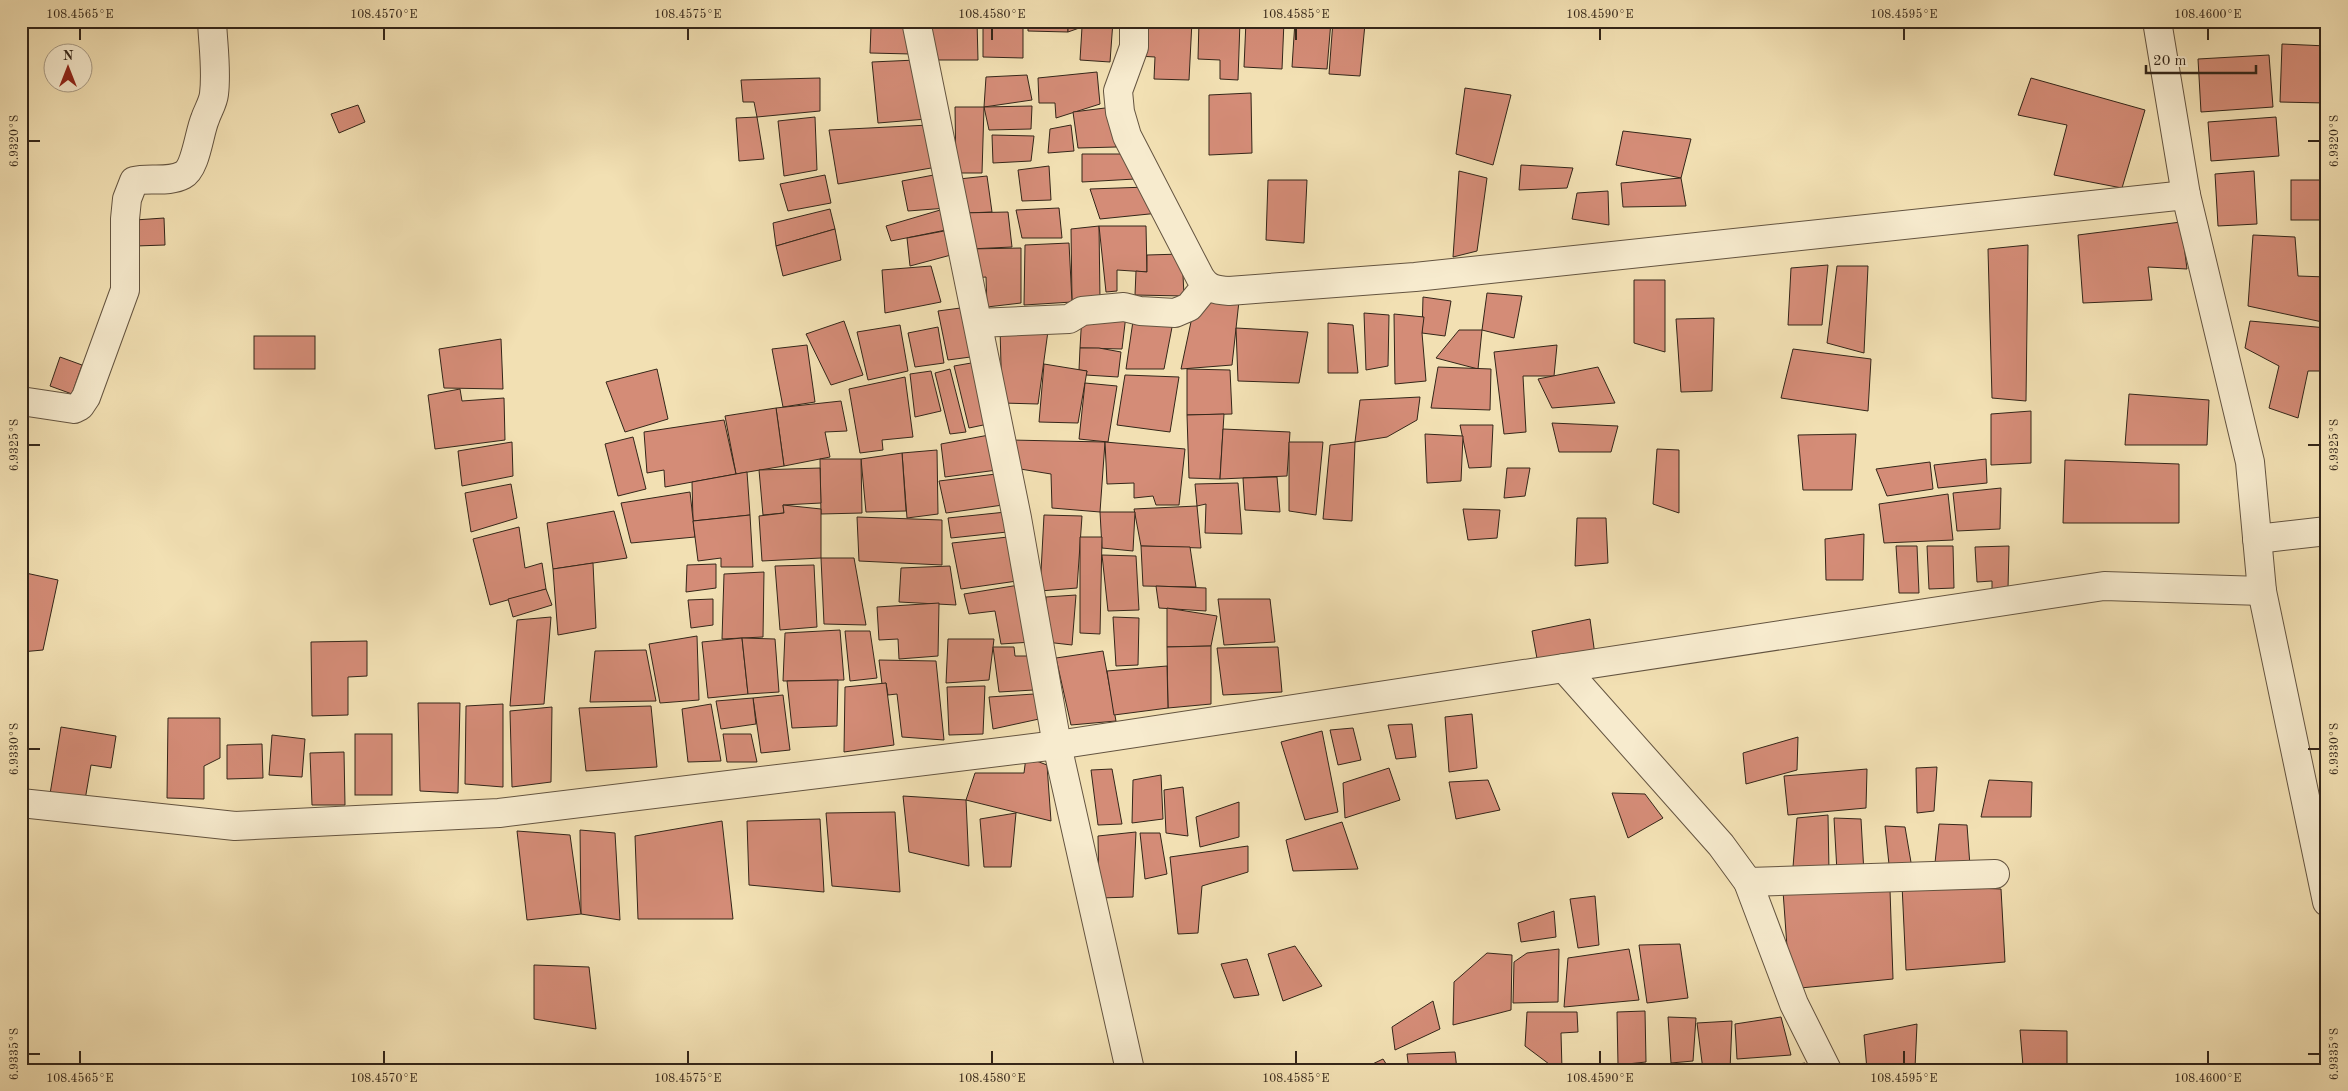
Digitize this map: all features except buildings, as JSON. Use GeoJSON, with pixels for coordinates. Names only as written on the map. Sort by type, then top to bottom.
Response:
{"type":"FeatureCollection","features":[{"type":"Feature","properties":{"kind":"street"},"geometry":{"type":"LineString","coordinates":[[21,401],[74,409],[80,406],[86,397],[125,290],[125,219],[130,186],[134,181],[141,179],[167,179],[183,175],[190,168],[195,154],[204,119],[214,96],[215,73],[212,21]]}},
{"type":"Feature","properties":{"kind":"street"},"geometry":{"type":"LineString","coordinates":[[916,21],[1017,518],[1057,745],[1130,1070]]}},
{"type":"Feature","properties":{"kind":"street"},"geometry":{"type":"LineString","coordinates":[[1134,21],[1134,47],[1118,91],[1120,112],[1127,136],[1206,286],[1215,290],[1229,291],[1415,277],[2186,195]]}},
{"type":"Feature","properties":{"kind":"street"},"geometry":{"type":"LineString","coordinates":[[2157,21],[2186,195],[2250,462],[2262,591],[2323,864],[2327,902]]}},
{"type":"Feature","properties":{"kind":"street"},"geometry":{"type":"LineString","coordinates":[[978,323],[1070,319],[1082,311],[1124,306],[1140,311],[1175,313],[1189,306],[1206,286]]}},
{"type":"Feature","properties":{"kind":"street"},"geometry":{"type":"LineString","coordinates":[[2257,539],[2327,531]]}},
{"type":"Feature","properties":{"kind":"street"},"geometry":{"type":"LineString","coordinates":[[21,803],[235,826],[499,813],[1057,745],[2104,586],[2262,591]]}},
{"type":"Feature","properties":{"kind":"street"},"geometry":{"type":"LineString","coordinates":[[1564,668],[1721,845],[1748,882],[1794,1004],[1827,1070]]}},
{"type":"Feature","properties":{"kind":"street"},"geometry":{"type":"LineString","coordinates":[[1748,882],[1995,874]]}}]}
